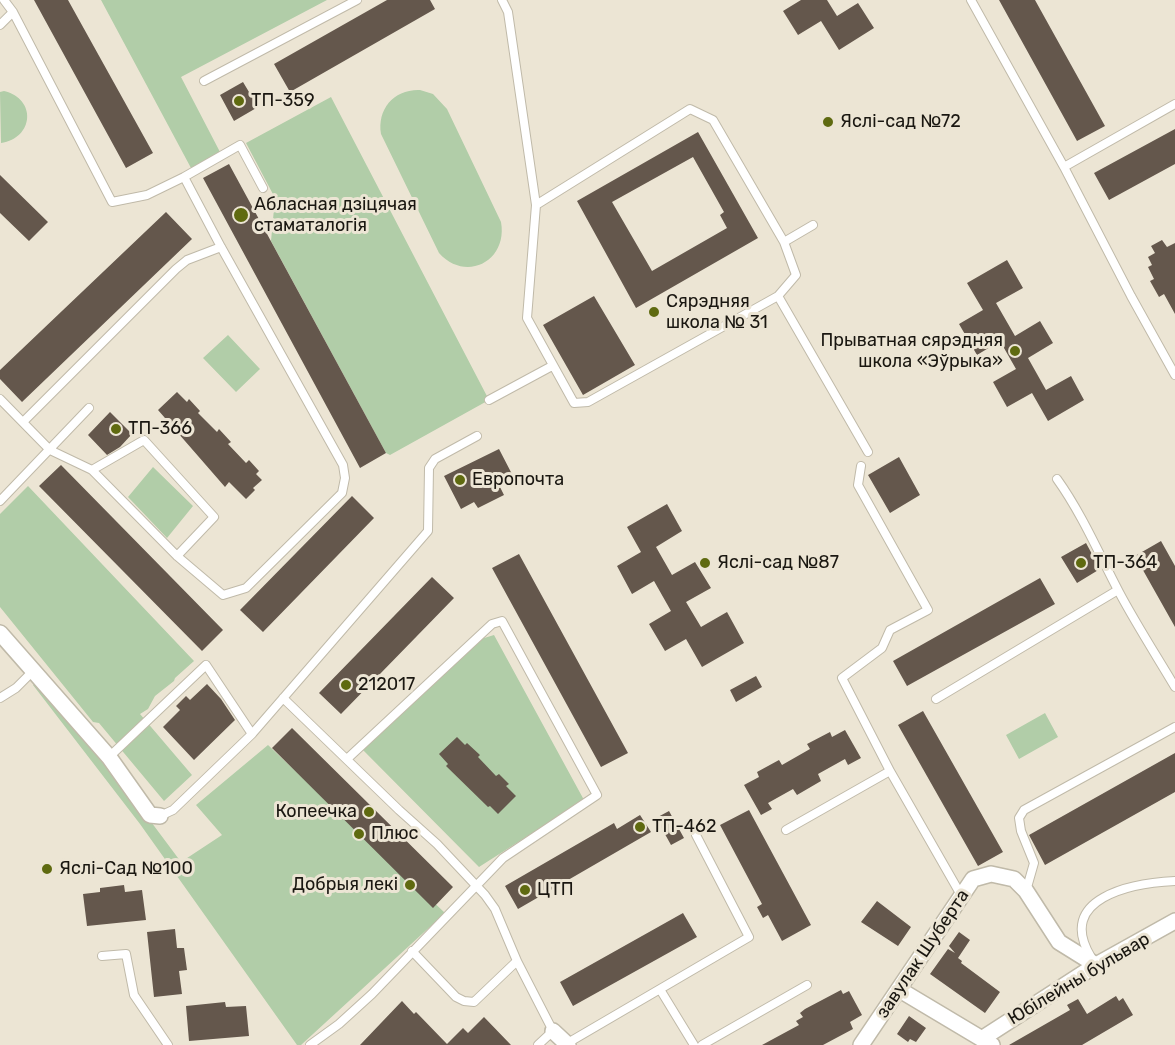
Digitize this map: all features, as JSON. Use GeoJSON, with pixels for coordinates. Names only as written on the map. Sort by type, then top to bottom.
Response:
{"type":"FeatureCollection","features":[{"type":"Feature","properties":{"kind":"street"},"geometry":{"type":"LineString","coordinates":[[0,633],[109,757],[150,815],[160,816]]}},
{"type":"Feature","properties":{"kind":"street","name":"завулак Шуберта"},"geometry":{"type":"LineString","coordinates":[[861,1045],[973,879],[991,874],[1014,879],[1026,891],[1059,942],[1096,965]]}},
{"type":"Feature","properties":{"kind":"street","name":"Юбілейны бульвар"},"geometry":{"type":"LineString","coordinates":[[987,1042],[1096,965],[1175,921]]}},
{"type":"Feature","properties":{"kind":"street"},"geometry":{"type":"LineString","coordinates":[[900,990],[987,1042]]}},
{"type":"Feature","properties":{"kind":"street"},"geometry":{"type":"LineString","coordinates":[[553,1031],[567,1044]]}},
{"type":"Feature","properties":{"kind":"lane"},"geometry":{"type":"LineString","coordinates":[[4,0],[13,12],[112,202],[147,195],[240,145],[263,188]]}},
{"type":"Feature","properties":{"kind":"lane"},"geometry":{"type":"LineString","coordinates":[[204,81],[357,0]]}},
{"type":"Feature","properties":{"kind":"lane"},"geometry":{"type":"LineString","coordinates":[[502,0],[508,12],[536,205],[527,318],[574,403],[588,402],[778,296],[796,275],[784,242],[713,120],[690,109],[536,205]]}},
{"type":"Feature","properties":{"kind":"lane"},"geometry":{"type":"LineString","coordinates":[[971,0],[1064,167],[1175,375]]}},
{"type":"Feature","properties":{"kind":"lane"},"geometry":{"type":"LineString","coordinates":[[0,25],[13,12]]}},
{"type":"Feature","properties":{"kind":"lane"},"geometry":{"type":"LineString","coordinates":[[1064,167],[1175,104]]}},
{"type":"Feature","properties":{"kind":"lane"},"geometry":{"type":"LineString","coordinates":[[0,399],[50,450],[92,470],[177,556],[223,594],[246,588],[342,493],[345,477],[343,465],[220,247],[184,177]]}},
{"type":"Feature","properties":{"kind":"lane"},"geometry":{"type":"LineString","coordinates":[[784,242],[813,225]]}},
{"type":"Feature","properties":{"kind":"lane"},"geometry":{"type":"LineString","coordinates":[[23,422],[176,269],[187,260],[220,247]]}},
{"type":"Feature","properties":{"kind":"lane"},"geometry":{"type":"LineString","coordinates":[[778,296],[868,452]]}},
{"type":"Feature","properties":{"kind":"lane"},"geometry":{"type":"LineString","coordinates":[[489,400],[552,366]]}},
{"type":"Feature","properties":{"kind":"lane"},"geometry":{"type":"LineString","coordinates":[[0,501],[89,408]]}},
{"type":"Feature","properties":{"kind":"lane"},"geometry":{"type":"LineString","coordinates":[[160,816],[173,810],[252,734],[428,531],[429,468],[435,459],[477,436]]}},
{"type":"Feature","properties":{"kind":"lane"},"geometry":{"type":"LineString","coordinates":[[92,470],[144,440],[214,518],[177,556]]}},
{"type":"Feature","properties":{"kind":"lane"},"geometry":{"type":"LineString","coordinates":[[861,466],[858,485],[928,610],[890,630],[882,648],[842,678],[890,771],[962,895]]}},
{"type":"Feature","properties":{"kind":"lane"},"geometry":{"type":"LineString","coordinates":[[1057,479],[1175,687]]}},
{"type":"Feature","properties":{"kind":"lane"},"geometry":{"type":"LineString","coordinates":[[936,699],[1118,590]]}},
{"type":"Feature","properties":{"kind":"lane"},"geometry":{"type":"LineString","coordinates":[[310,1045],[339,1024],[363,1001],[503,858],[597,795],[502,621],[492,624],[347,759]]}},
{"type":"Feature","properties":{"kind":"lane"},"geometry":{"type":"LineString","coordinates":[[109,757],[206,665],[252,734]]}},
{"type":"Feature","properties":{"kind":"lane"},"geometry":{"type":"LineString","coordinates":[[0,698],[16,688],[33,671]]}},
{"type":"Feature","properties":{"kind":"lane"},"geometry":{"type":"LineString","coordinates":[[283,698],[437,844],[495,909],[517,961],[553,1031],[538,1045]]}},
{"type":"Feature","properties":{"kind":"lane"},"geometry":{"type":"LineString","coordinates":[[1026,891],[1034,864],[1020,825],[1019,819],[1024,810],[1175,727]]}},
{"type":"Feature","properties":{"kind":"lane"},"geometry":{"type":"LineString","coordinates":[[786,830],[890,771]]}},
{"type":"Feature","properties":{"kind":"lane"},"geometry":{"type":"LineString","coordinates":[[567,1044],[749,938],[696,835]]}},
{"type":"Feature","properties":{"kind":"lane"},"geometry":{"type":"LineString","coordinates":[[1096,965],[1082,943],[1080,927],[1085,913],[1095,903],[1126,889],[1175,881]]}},
{"type":"Feature","properties":{"kind":"lane"},"geometry":{"type":"LineString","coordinates":[[412,951],[456,997],[474,1002],[517,961]]}},
{"type":"Feature","properties":{"kind":"lane"},"geometry":{"type":"LineString","coordinates":[[102,956],[126,954],[134,995],[168,1045]]}},
{"type":"Feature","properties":{"kind":"lane"},"geometry":{"type":"LineString","coordinates":[[702,1045],[807,985]]}},
{"type":"Feature","properties":{"kind":"lane"},"geometry":{"type":"LineString","coordinates":[[661,991],[694,1045]]}},
{"type":"Feature","properties":{"kind":"green space"},"geometry":{"type":"Polygon","coordinates":[[[101,0],[327,0],[181,77],[220,152],[191,168],[101,0]]]}},
{"type":"Feature","properties":{"kind":"green space"},"geometry":{"type":"Polygon","coordinates":[[[420,90],[433,94],[447,109],[501,222],[498,248],[492,257],[472,267],[450,262],[439,253],[381,134],[382,116],[389,102],[402,93],[420,90]]]}},
{"type":"Feature","properties":{"kind":"green space"},"geometry":{"type":"Polygon","coordinates":[[[0,92],[15,95],[22,102],[27,118],[20,134],[12,140],[1,143],[0,92]]]}},
{"type":"Feature","properties":{"kind":"green space"},"geometry":{"type":"Polygon","coordinates":[[[331,97],[489,400],[390,455],[386,453],[271,241],[275,198],[246,143],[331,97]]]}},
{"type":"Feature","properties":{"kind":"green space"},"geometry":{"type":"Polygon","coordinates":[[[228,335],[260,369],[236,392],[203,358],[228,335]]]}},
{"type":"Feature","properties":{"kind":"green space"},"geometry":{"type":"Polygon","coordinates":[[[153,467],[193,506],[167,538],[128,497],[153,467]]]}},
{"type":"Feature","properties":{"kind":"green space"},"geometry":{"type":"Polygon","coordinates":[[[28,486],[194,661],[155,696],[148,709],[140,714],[192,775],[164,801],[99,723],[93,722],[0,607],[0,514],[28,486]]]}},
{"type":"Feature","properties":{"kind":"green space"},"geometry":{"type":"Polygon","coordinates":[[[494,635],[584,800],[479,867],[360,747],[468,643],[494,635]]]}},
{"type":"Feature","properties":{"kind":"green space"},"geometry":{"type":"Polygon","coordinates":[[[43,677],[181,862],[222,835],[196,805],[268,745],[445,913],[301,1045],[297,1045],[140,824],[33,685],[43,677]]]}},
{"type":"Feature","properties":{"kind":"green space"},"geometry":{"type":"Polygon","coordinates":[[[1045,713],[1058,737],[1019,759],[1006,735],[1045,713]]]}},
{"type":"Feature","properties":{"kind":"building"},"geometry":{"type":"Polygon","coordinates":[[[34,0],[68,0],[153,153],[126,168],[34,0]]]}},
{"type":"Feature","properties":{"kind":"building"},"geometry":{"type":"Polygon","coordinates":[[[387,0],[430,0],[435,9],[290,92],[274,64],[387,0]]]}},
{"type":"Feature","properties":{"kind":"building"},"geometry":{"type":"Polygon","coordinates":[[[801,0],[827,0],[837,16],[858,3],[874,28],[839,50],[821,21],[798,35],[783,11],[801,0]]]}},
{"type":"Feature","properties":{"kind":"building"},"geometry":{"type":"Polygon","coordinates":[[[999,0],[1035,0],[1105,126],[1077,141],[999,0]]]}},
{"type":"Feature","properties":{"kind":"building","name":"ТП-359"},"geometry":{"type":"Polygon","coordinates":[[[243,82],[258,107],[234,121],[220,95],[243,82]]]}},
{"type":"Feature","properties":{"kind":"building"},"geometry":{"type":"Polygon","coordinates":[[[1175,129],[1175,164],[1109,200],[1094,173],[1175,129]]]}},
{"type":"Feature","properties":{"kind":"building"},"geometry":{"type":"Polygon","coordinates":[[[698,132],[758,238],[636,308],[577,201],[698,132]],[[693,157],[612,202],[652,271],[727,228],[720,215],[724,212],[693,157]]]}},
{"type":"Feature","properties":{"kind":"building"},"geometry":{"type":"Polygon","coordinates":[[[229,164],[386,453],[360,468],[203,178],[229,164]]]}},
{"type":"Feature","properties":{"kind":"building"},"geometry":{"type":"Polygon","coordinates":[[[0,175],[48,222],[29,241],[0,213],[0,175]]]}},
{"type":"Feature","properties":{"kind":"building"},"geometry":{"type":"Polygon","coordinates":[[[166,212],[192,239],[22,402],[0,379],[0,370],[166,212]]]}},
{"type":"Feature","properties":{"kind":"building"},"geometry":{"type":"Polygon","coordinates":[[[1162,240],[1167,247],[1175,243],[1175,314],[1164,294],[1159,297],[1150,281],[1154,279],[1148,267],[1152,265],[1148,257],[1155,253],[1151,246],[1162,240]]]}},
{"type":"Feature","properties":{"kind":"building"},"geometry":{"type":"Polygon","coordinates":[[[1007,260],[1023,288],[996,303],[1015,336],[1040,321],[1053,343],[1028,358],[1046,390],[1071,376],[1084,400],[1048,421],[1032,393],[1007,407],[993,382],[1016,369],[1000,341],[977,355],[959,324],[983,310],[967,283],[1007,260]]]}},
{"type":"Feature","properties":{"kind":"building"},"geometry":{"type":"Polygon","coordinates":[[[594,296],[635,365],[583,395],[543,325],[594,296]]]}},
{"type":"Feature","properties":{"kind":"building"},"geometry":{"type":"Polygon","coordinates":[[[177,392],[187,402],[189,399],[200,411],[198,413],[217,432],[219,429],[231,442],[228,444],[246,463],[249,460],[259,471],[256,474],[262,480],[246,499],[229,482],[225,487],[158,410],[177,392]]]}},
{"type":"Feature","properties":{"kind":"building"},"geometry":{"type":"Polygon","coordinates":[[[110,412],[132,434],[120,447],[107,455],[88,435],[110,412]]]}},
{"type":"Feature","properties":{"kind":"building"},"geometry":{"type":"Polygon","coordinates":[[[499,449],[514,478],[499,485],[504,495],[478,508],[474,502],[461,509],[444,476],[499,449]]]}},
{"type":"Feature","properties":{"kind":"building"},"geometry":{"type":"Polygon","coordinates":[[[899,457],[920,495],[890,513],[868,475],[899,457]]]}},
{"type":"Feature","properties":{"kind":"building"},"geometry":{"type":"Polygon","coordinates":[[[61,465],[223,630],[202,651],[39,486],[61,465]]]}},
{"type":"Feature","properties":{"kind":"building"},"geometry":{"type":"Polygon","coordinates":[[[352,496],[374,518],[263,632],[240,610],[352,496]]]}},
{"type":"Feature","properties":{"kind":"building"},"geometry":{"type":"Polygon","coordinates":[[[667,504],[682,531],[656,547],[672,575],[695,562],[711,588],[686,602],[701,627],[727,612],[744,643],[702,667],[686,639],[665,651],[649,624],[671,611],[654,581],[632,594],[617,566],[641,552],[627,527],[667,504]]]}},
{"type":"Feature","properties":{"kind":"building"},"geometry":{"type":"Polygon","coordinates":[[[1161,541],[1175,566],[1175,627],[1135,556],[1161,541]]]}},
{"type":"Feature","properties":{"kind":"building","name":"ТП-364"},"geometry":{"type":"Polygon","coordinates":[[[1086,543],[1100,569],[1077,583],[1061,557],[1086,543]]]}},
{"type":"Feature","properties":{"kind":"building"},"geometry":{"type":"Polygon","coordinates":[[[519,554],[628,753],[601,767],[492,568],[519,554]]]}},
{"type":"Feature","properties":{"kind":"building"},"geometry":{"type":"Polygon","coordinates":[[[432,577],[454,598],[341,714],[319,693],[432,577]]]}},
{"type":"Feature","properties":{"kind":"building"},"geometry":{"type":"Polygon","coordinates":[[[1040,578],[1055,604],[907,686],[893,661],[1040,578]]]}},
{"type":"Feature","properties":{"kind":"building"},"geometry":{"type":"Polygon","coordinates":[[[756,676],[762,687],[736,702],[730,690],[756,676]]]}},
{"type":"Feature","properties":{"kind":"building"},"geometry":{"type":"Polygon","coordinates":[[[207,684],[221,699],[235,720],[194,760],[163,727],[180,710],[176,706],[186,696],[190,700],[207,684]]]}},
{"type":"Feature","properties":{"kind":"building"},"geometry":{"type":"Polygon","coordinates":[[[923,711],[1003,852],[978,866],[898,725],[923,711]]]}},
{"type":"Feature","properties":{"kind":"building"},"geometry":{"type":"Polygon","coordinates":[[[292,728],[453,887],[433,908],[272,748],[292,728]]]}},
{"type":"Feature","properties":{"kind":"building"},"geometry":{"type":"Polygon","coordinates":[[[845,730],[861,758],[848,765],[845,759],[818,774],[821,781],[797,795],[793,789],[768,803],[772,809],[761,815],[744,785],[759,777],[757,772],[779,760],[782,765],[810,749],[807,744],[830,732],[832,737],[845,730]]]}},
{"type":"Feature","properties":{"kind":"building"},"geometry":{"type":"Polygon","coordinates":[[[457,737],[480,755],[478,757],[496,776],[499,774],[509,784],[506,786],[516,796],[498,814],[446,766],[448,764],[439,754],[457,737]]]}},
{"type":"Feature","properties":{"kind":"building"},"geometry":{"type":"Polygon","coordinates":[[[1175,753],[1175,792],[1045,865],[1029,835],[1175,753]]]}},
{"type":"Feature","properties":{"kind":"building"},"geometry":{"type":"Polygon","coordinates":[[[749,810],[811,925],[782,941],[768,915],[763,918],[757,907],[762,904],[720,825],[749,810]]]}},
{"type":"Feature","properties":{"kind":"building"},"geometry":{"type":"Polygon","coordinates":[[[669,811],[684,838],[671,845],[656,818],[669,811]]]}},
{"type":"Feature","properties":{"kind":"building"},"geometry":{"type":"Polygon","coordinates":[[[640,815],[651,832],[518,909],[505,886],[614,823],[617,829],[640,815]]]}},
{"type":"Feature","properties":{"kind":"building"},"geometry":{"type":"Polygon","coordinates":[[[124,885],[125,892],[142,890],[146,920],[87,926],[83,894],[100,892],[100,888],[124,885]]]}},
{"type":"Feature","properties":{"kind":"building"},"geometry":{"type":"Polygon","coordinates":[[[877,901],[911,927],[898,946],[861,922],[877,901]]]}},
{"type":"Feature","properties":{"kind":"building"},"geometry":{"type":"Polygon","coordinates":[[[683,913],[697,937],[573,1006],[560,982],[683,913]]]}},
{"type":"Feature","properties":{"kind":"building"},"geometry":{"type":"Polygon","coordinates":[[[175,929],[177,948],[184,948],[187,970],[179,971],[182,994],[154,997],[147,932],[175,929]]]}},
{"type":"Feature","properties":{"kind":"building"},"geometry":{"type":"Polygon","coordinates":[[[959,932],[970,940],[958,958],[962,961],[961,963],[1000,992],[985,1013],[930,974],[948,949],[955,953],[949,946],[959,932]]]}},
{"type":"Feature","properties":{"kind":"building"},"geometry":{"type":"Polygon","coordinates":[[[841,990],[843,994],[849,991],[862,1015],[850,1022],[853,1029],[823,1045],[762,1045],[799,1025],[796,1021],[803,1017],[800,1013],[805,1009],[841,990]]]}},
{"type":"Feature","properties":{"kind":"building"},"geometry":{"type":"Polygon","coordinates":[[[1116,996],[1119,1001],[1123,998],[1133,1015],[1082,1045],[1009,1045],[1070,1010],[1067,1005],[1078,999],[1087,1014],[1116,996]]]}},
{"type":"Feature","properties":{"kind":"building"},"geometry":{"type":"Polygon","coordinates":[[[402,1001],[447,1044],[463,1028],[468,1033],[484,1017],[511,1045],[360,1045],[402,1001]]]}},
{"type":"Feature","properties":{"kind":"building"},"geometry":{"type":"Polygon","coordinates":[[[225,1002],[226,1007],[246,1006],[249,1036],[189,1041],[186,1006],[225,1002]]]}},
{"type":"Feature","properties":{"kind":"building"},"geometry":{"type":"Polygon","coordinates":[[[909,1016],[926,1028],[916,1042],[910,1039],[908,1042],[897,1034],[909,1016]]]}},
{"type":"Feature","properties":{"kind":"place","name":"ТП-359"},"geometry":{"type":"Point","coordinates":[239,101]}},
{"type":"Feature","properties":{"kind":"place","name":"Яслі-сад №72"},"geometry":{"type":"Point","coordinates":[828,122]}},
{"type":"Feature","properties":{"kind":"place","name":"Абласная дзіцячая стаматалогія"},"geometry":{"type":"Point","coordinates":[241,215]}},
{"type":"Feature","properties":{"kind":"place","name":"Сярэдняя школа № 31"},"geometry":{"type":"Point","coordinates":[654,312]}},
{"type":"Feature","properties":{"kind":"place","name":"Прыватная сярэдняя школа «Эўрыка»"},"geometry":{"type":"Point","coordinates":[1015,351]}},
{"type":"Feature","properties":{"kind":"place","name":"ТП-366"},"geometry":{"type":"Point","coordinates":[116,429]}},
{"type":"Feature","properties":{"kind":"place","name":"Европочта"},"geometry":{"type":"Point","coordinates":[460,480]}},
{"type":"Feature","properties":{"kind":"place","name":"Яслі-сад №87"},"geometry":{"type":"Point","coordinates":[705,563]}},
{"type":"Feature","properties":{"kind":"place","name":"ТП-364"},"geometry":{"type":"Point","coordinates":[1081,563]}},
{"type":"Feature","properties":{"kind":"place","name":"212017"},"geometry":{"type":"Point","coordinates":[346,685]}},
{"type":"Feature","properties":{"kind":"place","name":"Копеечка"},"geometry":{"type":"Point","coordinates":[369,812]}},
{"type":"Feature","properties":{"kind":"place","name":"ТП-462"},"geometry":{"type":"Point","coordinates":[640,827]}},
{"type":"Feature","properties":{"kind":"place","name":"Плюс"},"geometry":{"type":"Point","coordinates":[359,834]}},
{"type":"Feature","properties":{"kind":"place","name":"Яслі-Сад №100"},"geometry":{"type":"Point","coordinates":[47,869]}},
{"type":"Feature","properties":{"kind":"place","name":"Добрыя лекі"},"geometry":{"type":"Point","coordinates":[410,885]}},
{"type":"Feature","properties":{"kind":"place","name":"ЦТП"},"geometry":{"type":"Point","coordinates":[525,890]}}]}
